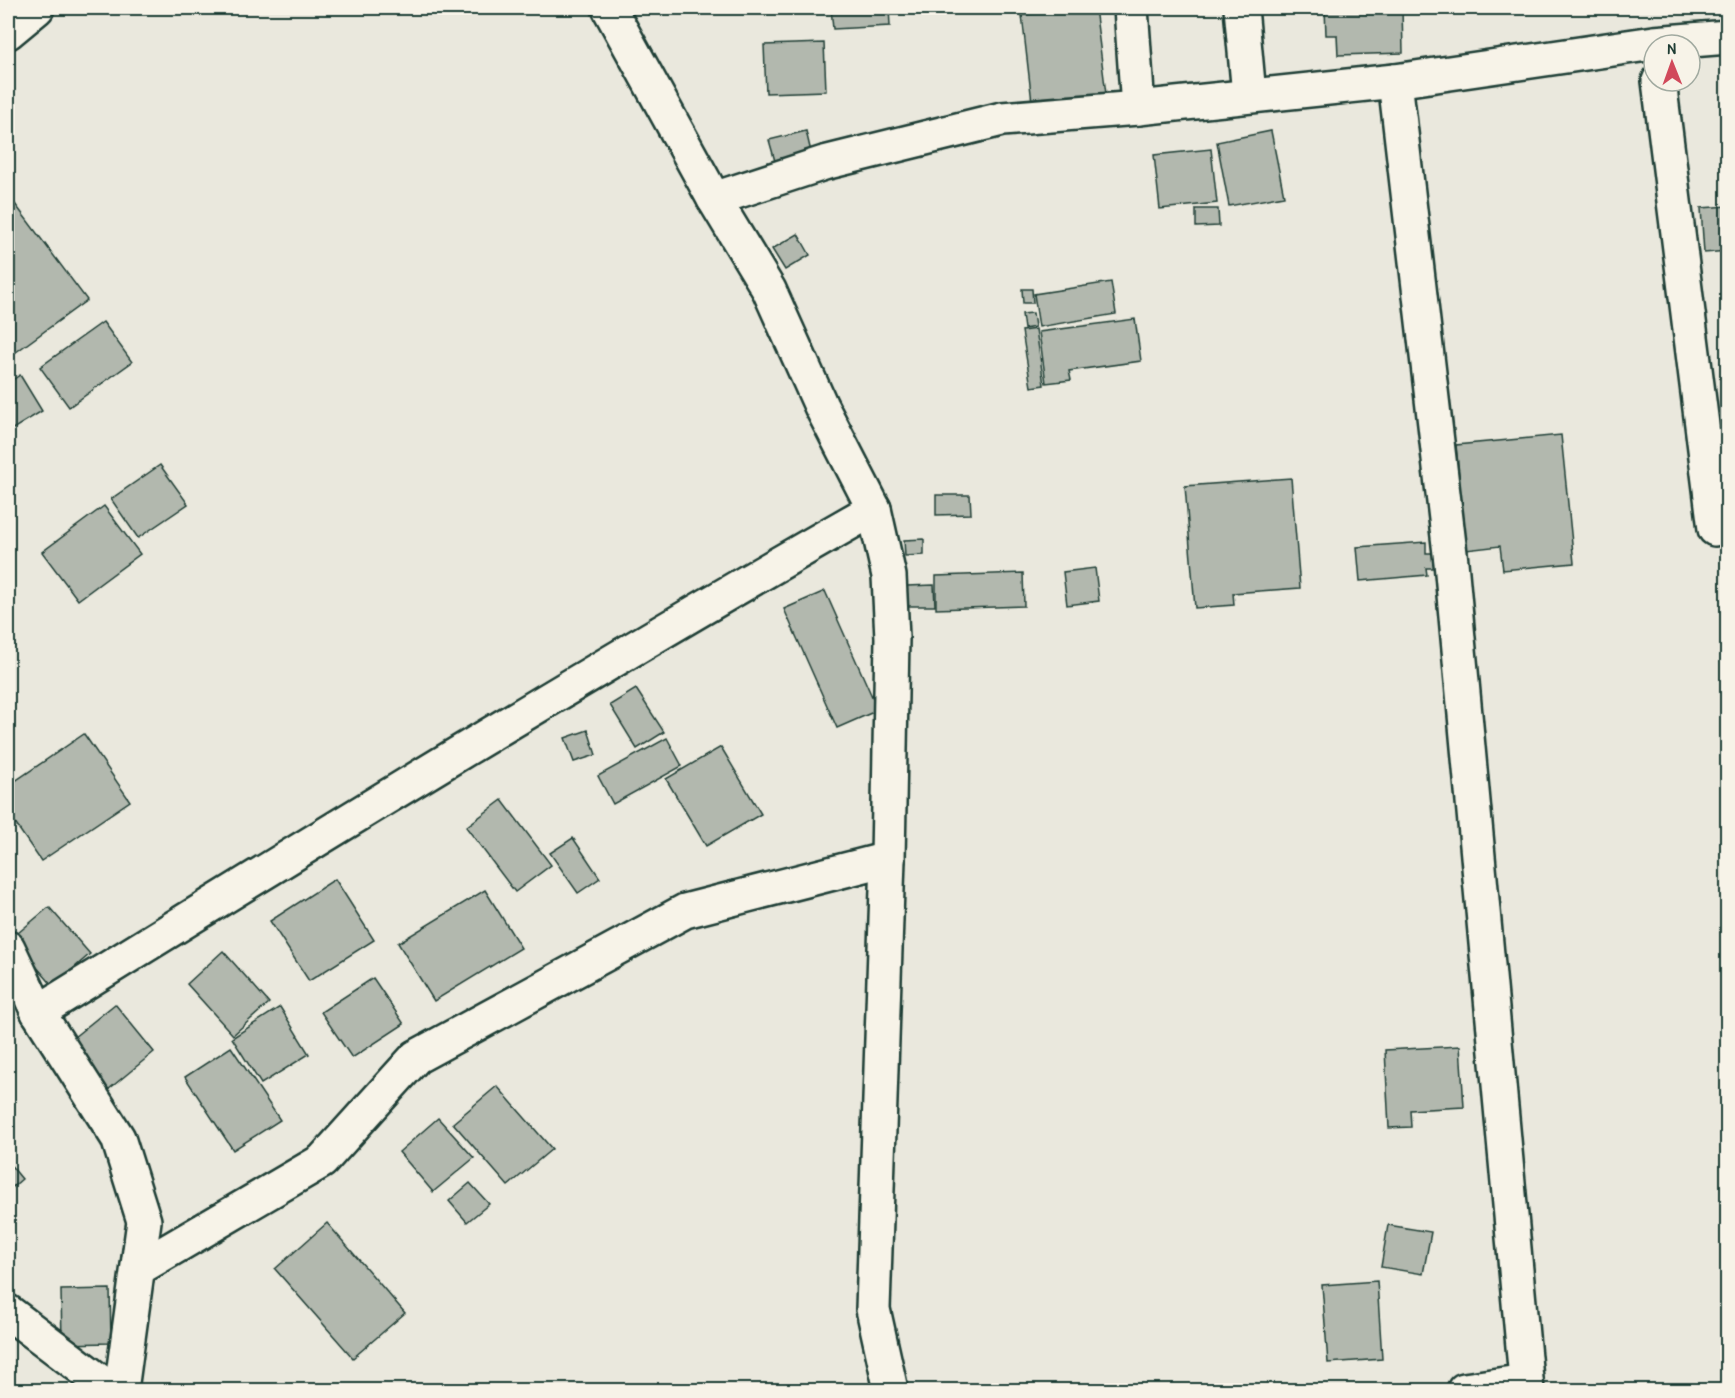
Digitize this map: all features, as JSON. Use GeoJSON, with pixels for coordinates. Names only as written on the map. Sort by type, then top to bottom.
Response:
{"type":"FeatureCollection","features":[{"type":"Feature","properties":{"kind":"street"},"geometry":{"type":"LineString","coordinates":[[8,32],[37,8]]}},
{"type":"Feature","properties":{"kind":"street"},"geometry":{"type":"LineString","coordinates":[[1131,8],[1138,108]]}},
{"type":"Feature","properties":{"kind":"street"},"geometry":{"type":"LineString","coordinates":[[1241,8],[1249,95]]}},
{"type":"Feature","properties":{"kind":"street"},"geometry":{"type":"LineString","coordinates":[[614,9],[714,199],[769,290],[821,406],[874,509],[889,576],[892,638],[888,859],[873,1310],[891,1390]]}},
{"type":"Feature","properties":{"kind":"street"},"geometry":{"type":"LineString","coordinates":[[1702,40],[1728,38]]}},
{"type":"Feature","properties":{"kind":"street"},"geometry":{"type":"LineString","coordinates":[[714,199],[824,163],[1002,119],[1138,108],[1395,81],[1642,46]]}},
{"type":"Feature","properties":{"kind":"street"},"geometry":{"type":"LineString","coordinates":[[1395,81],[1451,562],[1527,1386],[1464,1390]]}},
{"type":"Feature","properties":{"kind":"street"},"geometry":{"type":"LineString","coordinates":[[1660,93],[1715,529]]}},
{"type":"Feature","properties":{"kind":"street"},"geometry":{"type":"LineString","coordinates":[[38,1012],[446,759],[661,631],[874,509]]}},
{"type":"Feature","properties":{"kind":"street"},"geometry":{"type":"LineString","coordinates":[[139,1268],[322,1161],[416,1057],[686,911],[888,859]]}},
{"type":"Feature","properties":{"kind":"street"},"geometry":{"type":"LineString","coordinates":[[8,948],[38,1012],[118,1138],[144,1221],[122,1390]]}},
{"type":"Feature","properties":{"kind":"street"},"geometry":{"type":"LineString","coordinates":[[8,1312],[111,1390]]}},
{"type":"Feature","properties":{"kind":"building"},"geometry":{"type":"Polygon","coordinates":[[[831,8],[889,8],[890,26],[833,29],[831,8]]]}},
{"type":"Feature","properties":{"kind":"building"},"geometry":{"type":"Polygon","coordinates":[[[1095,8],[1106,94],[1032,102],[1022,15],[1095,8]]]}},
{"type":"Feature","properties":{"kind":"building"},"geometry":{"type":"Polygon","coordinates":[[[1325,8],[1402,8],[1403,53],[1338,55],[1337,35],[1326,35],[1325,8]]]}},
{"type":"Feature","properties":{"kind":"building"},"geometry":{"type":"Polygon","coordinates":[[[824,43],[826,91],[766,93],[764,45],[824,43]]]}},
{"type":"Feature","properties":{"kind":"building"},"geometry":{"type":"Polygon","coordinates":[[[806,131],[811,152],[775,161],[769,140],[806,131]]]}},
{"type":"Feature","properties":{"kind":"building"},"geometry":{"type":"Polygon","coordinates":[[[1271,131],[1284,196],[1229,206],[1217,142],[1271,131]]]}},
{"type":"Feature","properties":{"kind":"building"},"geometry":{"type":"Polygon","coordinates":[[[1211,149],[1217,203],[1160,209],[1154,155],[1211,149]]]}},
{"type":"Feature","properties":{"kind":"building"},"geometry":{"type":"Polygon","coordinates":[[[12,200],[87,300],[12,355],[8,349],[8,204],[12,200]]]}},
{"type":"Feature","properties":{"kind":"building"},"geometry":{"type":"Polygon","coordinates":[[[1728,206],[1728,251],[1704,253],[1701,208],[1728,206]]]}},
{"type":"Feature","properties":{"kind":"building"},"geometry":{"type":"Polygon","coordinates":[[[1196,209],[1218,209],[1219,226],[1196,227],[1196,209]]]}},
{"type":"Feature","properties":{"kind":"building"},"geometry":{"type":"Polygon","coordinates":[[[798,234],[810,255],[785,270],[772,249],[798,234]]]}},
{"type":"Feature","properties":{"kind":"building"},"geometry":{"type":"Polygon","coordinates":[[[1111,282],[1116,314],[1039,327],[1034,294],[1111,282]]]}},
{"type":"Feature","properties":{"kind":"building"},"geometry":{"type":"Polygon","coordinates":[[[1022,289],[1032,289],[1033,303],[1023,303],[1022,289]]]}},
{"type":"Feature","properties":{"kind":"building"},"geometry":{"type":"Polygon","coordinates":[[[1033,313],[1035,327],[1024,329],[1022,314],[1033,313]]]}},
{"type":"Feature","properties":{"kind":"building"},"geometry":{"type":"Polygon","coordinates":[[[1135,319],[1141,361],[1069,371],[1071,380],[1046,383],[1039,332],[1135,319]]]}},
{"type":"Feature","properties":{"kind":"building"},"geometry":{"type":"Polygon","coordinates":[[[103,322],[132,362],[69,407],[40,367],[103,322]]]}},
{"type":"Feature","properties":{"kind":"building"},"geometry":{"type":"Polygon","coordinates":[[[1036,329],[1044,385],[1031,387],[1022,331],[1036,329]]]}},
{"type":"Feature","properties":{"kind":"building"},"geometry":{"type":"Polygon","coordinates":[[[20,375],[42,411],[8,432],[8,383],[20,375]]]}},
{"type":"Feature","properties":{"kind":"building"},"geometry":{"type":"Polygon","coordinates":[[[1561,435],[1574,563],[1503,570],[1500,546],[1466,550],[1456,445],[1561,435]]]}},
{"type":"Feature","properties":{"kind":"building"},"geometry":{"type":"Polygon","coordinates":[[[160,465],[188,504],[138,538],[111,499],[160,465]]]}},
{"type":"Feature","properties":{"kind":"building"},"geometry":{"type":"Polygon","coordinates":[[[1291,478],[1300,588],[1233,593],[1234,605],[1195,608],[1185,486],[1291,478]]]}},
{"type":"Feature","properties":{"kind":"building"},"geometry":{"type":"Polygon","coordinates":[[[936,495],[970,495],[971,514],[936,515],[936,495]]]}},
{"type":"Feature","properties":{"kind":"building"},"geometry":{"type":"Polygon","coordinates":[[[104,506],[140,554],[78,600],[42,552],[104,506]]]}},
{"type":"Feature","properties":{"kind":"building"},"geometry":{"type":"Polygon","coordinates":[[[924,539],[924,555],[905,556],[904,540],[924,539]]]}},
{"type":"Feature","properties":{"kind":"building"},"geometry":{"type":"Polygon","coordinates":[[[1426,542],[1426,553],[1435,553],[1437,568],[1426,568],[1427,575],[1360,581],[1357,547],[1426,542]]]}},
{"type":"Feature","properties":{"kind":"building"},"geometry":{"type":"Polygon","coordinates":[[[1095,568],[1099,601],[1067,605],[1063,572],[1095,568]]]}},
{"type":"Feature","properties":{"kind":"building"},"geometry":{"type":"Polygon","coordinates":[[[1023,573],[1024,606],[936,609],[936,576],[1023,573]]]}},
{"type":"Feature","properties":{"kind":"building"},"geometry":{"type":"Polygon","coordinates":[[[934,585],[935,606],[908,606],[907,586],[934,585]]]}},
{"type":"Feature","properties":{"kind":"building"},"geometry":{"type":"Polygon","coordinates":[[[825,591],[878,710],[837,728],[784,609],[825,591]]]}},
{"type":"Feature","properties":{"kind":"building"},"geometry":{"type":"Polygon","coordinates":[[[636,689],[664,732],[637,749],[610,705],[636,689]]]}},
{"type":"Feature","properties":{"kind":"building"},"geometry":{"type":"Polygon","coordinates":[[[588,730],[596,755],[574,762],[565,738],[588,730]]]}},
{"type":"Feature","properties":{"kind":"building"},"geometry":{"type":"Polygon","coordinates":[[[84,734],[130,801],[41,861],[8,813],[8,786],[84,734]]]}},
{"type":"Feature","properties":{"kind":"building"},"geometry":{"type":"Polygon","coordinates":[[[667,738],[682,766],[613,804],[598,776],[667,738]]]}},
{"type":"Feature","properties":{"kind":"building"},"geometry":{"type":"Polygon","coordinates":[[[721,747],[761,814],[706,846],[666,779],[721,747]]]}},
{"type":"Feature","properties":{"kind":"building"},"geometry":{"type":"Polygon","coordinates":[[[502,800],[551,865],[515,892],[466,827],[502,800]]]}},
{"type":"Feature","properties":{"kind":"building"},"geometry":{"type":"Polygon","coordinates":[[[573,838],[600,878],[578,893],[550,853],[573,838]]]}},
{"type":"Feature","properties":{"kind":"building"},"geometry":{"type":"Polygon","coordinates":[[[335,879],[374,940],[309,981],[270,921],[335,879]]]}},
{"type":"Feature","properties":{"kind":"building"},"geometry":{"type":"Polygon","coordinates":[[[485,890],[521,948],[434,1001],[398,943],[485,890]]]}},
{"type":"Feature","properties":{"kind":"building"},"geometry":{"type":"Polygon","coordinates":[[[49,907],[90,954],[53,986],[12,938],[49,907]]]}},
{"type":"Feature","properties":{"kind":"building"},"geometry":{"type":"Polygon","coordinates":[[[223,951],[269,1003],[233,1035],[187,984],[223,951]]]}},
{"type":"Feature","properties":{"kind":"building"},"geometry":{"type":"Polygon","coordinates":[[[373,978],[404,1024],[352,1058],[321,1012],[373,978]]]}},
{"type":"Feature","properties":{"kind":"building"},"geometry":{"type":"Polygon","coordinates":[[[115,1004],[154,1052],[103,1094],[63,1046],[115,1004]]]}},
{"type":"Feature","properties":{"kind":"building"},"geometry":{"type":"Polygon","coordinates":[[[280,1007],[309,1054],[261,1084],[232,1038],[280,1007]]]}},
{"type":"Feature","properties":{"kind":"building"},"geometry":{"type":"Polygon","coordinates":[[[1460,1046],[1464,1107],[1410,1110],[1411,1127],[1389,1128],[1385,1050],[1460,1046]]]}},
{"type":"Feature","properties":{"kind":"building"},"geometry":{"type":"Polygon","coordinates":[[[231,1047],[280,1120],[233,1150],[185,1077],[231,1047]]]}},
{"type":"Feature","properties":{"kind":"building"},"geometry":{"type":"Polygon","coordinates":[[[497,1086],[552,1149],[508,1186],[453,1123],[497,1086]]]}},
{"type":"Feature","properties":{"kind":"building"},"geometry":{"type":"Polygon","coordinates":[[[438,1118],[474,1158],[433,1192],[399,1152],[438,1118]]]}},
{"type":"Feature","properties":{"kind":"building"},"geometry":{"type":"Polygon","coordinates":[[[8,1162],[22,1179],[8,1191],[8,1162]]]}},
{"type":"Feature","properties":{"kind":"building"},"geometry":{"type":"Polygon","coordinates":[[[470,1183],[489,1204],[467,1222],[449,1201],[470,1183]]]}},
{"type":"Feature","properties":{"kind":"building"},"geometry":{"type":"Polygon","coordinates":[[[327,1223],[405,1313],[353,1358],[275,1269],[327,1223]]]}},
{"type":"Feature","properties":{"kind":"building"},"geometry":{"type":"Polygon","coordinates":[[[1388,1225],[1431,1232],[1423,1274],[1381,1267],[1388,1225]]]}},
{"type":"Feature","properties":{"kind":"building"},"geometry":{"type":"Polygon","coordinates":[[[1377,1281],[1382,1359],[1328,1363],[1322,1285],[1377,1281]]]}},
{"type":"Feature","properties":{"kind":"building"},"geometry":{"type":"Polygon","coordinates":[[[110,1289],[111,1343],[62,1344],[61,1290],[110,1289]]]}}]}
